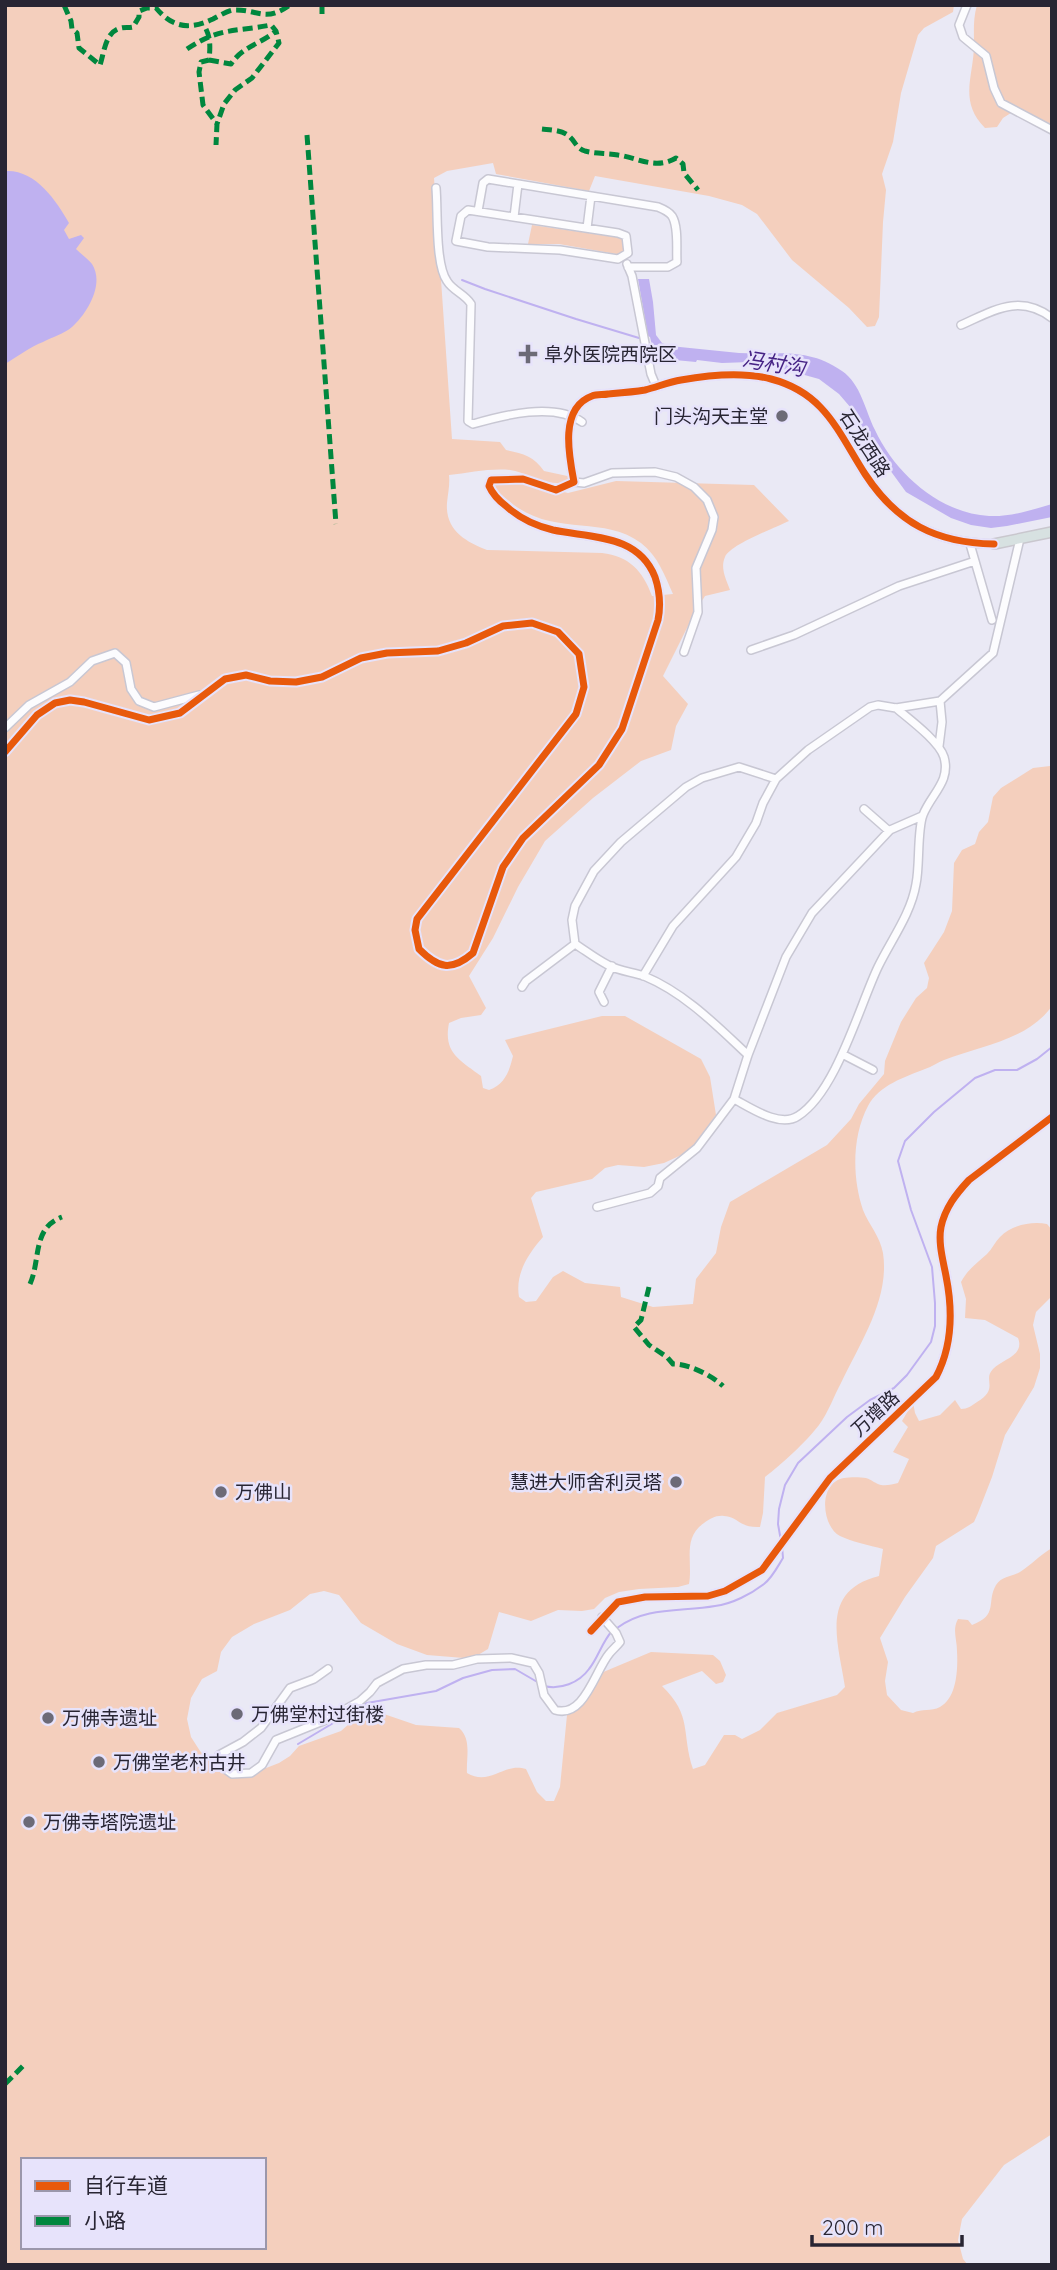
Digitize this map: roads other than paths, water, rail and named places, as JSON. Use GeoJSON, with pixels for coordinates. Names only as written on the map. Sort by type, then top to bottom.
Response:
{"type":"FeatureCollection","features":[{"type":"Feature","properties":{"kind":"main road","name":"石龙西路"},"geometry":{"type":"LineString","coordinates":[[994,544],[1052,533]]}},
{"type":"Feature","properties":{"kind":"main road","name":"石龙西路"},"geometry":{"type":"LineString","coordinates":[[994,544],[1052,538]]}},
{"type":"Feature","properties":{"kind":"street"},"geometry":{"type":"LineString","coordinates":[[967,5],[959,25],[963,37],[986,56],[1001,103],[1052,130]]}},
{"type":"Feature","properties":{"kind":"street"},"geometry":{"type":"LineString","coordinates":[[478,211],[483,183],[488,179],[658,207],[673,218],[677,262],[668,267],[628,267]]}},
{"type":"Feature","properties":{"kind":"street"},"geometry":{"type":"LineString","coordinates":[[514,217],[518,184]]}},
{"type":"Feature","properties":{"kind":"street"},"geometry":{"type":"LineString","coordinates":[[436,188],[439,251],[444,275],[448,284],[471,304],[468,421],[473,424],[538,410],[572,417],[582,422]]}},
{"type":"Feature","properties":{"kind":"street"},"geometry":{"type":"LineString","coordinates":[[587,228],[591,196]]}},
{"type":"Feature","properties":{"kind":"street"},"geometry":{"type":"LineString","coordinates":[[464,211],[514,217],[626,236],[628,253],[618,259],[560,250],[488,247],[456,241],[464,211]]}},
{"type":"Feature","properties":{"kind":"street"},"geometry":{"type":"LineString","coordinates":[[624,257],[632,276],[656,386]]}},
{"type":"Feature","properties":{"kind":"street"},"geometry":{"type":"LineString","coordinates":[[961,325],[1007,306],[1028,305],[1052,318]]}},
{"type":"Feature","properties":{"kind":"street","name":"石龙西路"},"geometry":{"type":"LineString","coordinates":[[572,417],[592,396],[645,390],[680,380],[736,376],[768,378],[794,387],[816,402],[834,420],[866,475],[894,509],[924,530],[970,544],[994,544]]}},
{"type":"Feature","properties":{"kind":"street"},"geometry":{"type":"LineString","coordinates":[[572,417],[569,421],[569,453],[574,482]]}},
{"type":"Feature","properties":{"kind":"street"},"geometry":{"type":"LineString","coordinates":[[5,752],[37,715],[55,703],[70,700],[84,702],[149,720],[180,713],[225,679],[246,675],[270,681],[296,682],[322,677],[361,658],[387,653],[439,651],[466,643],[503,626],[532,623],[558,632],[579,654],[584,687],[576,714],[417,919],[415,930],[419,949],[438,964],[452,967],[473,953],[503,867],[523,838],[599,765],[622,729],[658,620],[660,603],[655,579],[646,561],[636,552],[615,540],[552,529],[523,518],[492,494],[489,486],[491,480],[523,479],[556,489],[612,473],[655,472],[676,477],[694,487],[707,500],[714,517],[712,530],[696,568],[698,612],[684,652]]}},
{"type":"Feature","properties":{"kind":"street"},"geometry":{"type":"LineString","coordinates":[[643,976],[673,926],[736,858],[776,779],[808,750],[864,709],[878,705],[896,708],[940,701],[993,653],[1019,543]]}},
{"type":"Feature","properties":{"kind":"street"},"geometry":{"type":"LineString","coordinates":[[970,544],[992,620]]}},
{"type":"Feature","properties":{"kind":"street"},"geometry":{"type":"LineString","coordinates":[[751,650],[794,635],[899,586],[975,561]]}},
{"type":"Feature","properties":{"kind":"street"},"geometry":{"type":"LineString","coordinates":[[5,728],[29,705],[70,682],[92,661],[115,653],[126,663],[131,689],[139,701],[154,707],[205,694]]}},
{"type":"Feature","properties":{"kind":"street"},"geometry":{"type":"LineString","coordinates":[[939,747],[942,722],[940,701]]}},
{"type":"Feature","properties":{"kind":"street"},"geometry":{"type":"LineString","coordinates":[[734,1099],[768,1117],[791,1120],[798,1117],[816,1098],[842,1054],[873,977],[904,919],[916,886],[922,816],[942,785],[945,768],[944,756],[939,747],[896,708]]}},
{"type":"Feature","properties":{"kind":"street"},"geometry":{"type":"LineString","coordinates":[[575,944],[572,920],[575,906],[594,871],[621,842],[686,787],[702,778],[739,767],[776,779]]}},
{"type":"Feature","properties":{"kind":"street"},"geometry":{"type":"LineString","coordinates":[[863,809],[889,831]]}},
{"type":"Feature","properties":{"kind":"street"},"geometry":{"type":"LineString","coordinates":[[597,1207],[650,1193],[658,1186],[660,1178],[697,1148],[734,1099],[786,957],[799,933],[825,897],[889,831],[922,816]]}},
{"type":"Feature","properties":{"kind":"street"},"geometry":{"type":"LineString","coordinates":[[575,944],[612,966],[643,976],[680,996],[701,1011],[748,1055]]}},
{"type":"Feature","properties":{"kind":"street"},"geometry":{"type":"LineString","coordinates":[[522,987],[526,981],[575,944]]}},
{"type":"Feature","properties":{"kind":"street"},"geometry":{"type":"LineString","coordinates":[[604,1002],[599,992],[612,966]]}},
{"type":"Feature","properties":{"kind":"street"},"geometry":{"type":"LineString","coordinates":[[842,1054],[873,1070]]}},
{"type":"Feature","properties":{"kind":"street","name":"万增路"},"geometry":{"type":"LineString","coordinates":[[591,1630],[618,1602],[645,1597],[708,1596],[725,1591],[762,1570],[830,1478],[936,1377],[945,1361],[951,1324],[940,1246],[946,1211],[957,1192],[969,1180],[1052,1117]]}},
{"type":"Feature","properties":{"kind":"street"},"geometry":{"type":"LineString","coordinates":[[328,1669],[314,1679],[290,1688],[261,1728],[219,1755],[217,1763],[232,1774],[251,1773],[262,1765],[276,1740],[328,1719],[360,1701],[377,1683],[403,1670],[426,1665],[453,1665],[477,1659],[511,1658],[533,1663],[542,1690],[555,1710],[563,1711],[579,1705],[608,1655],[620,1642],[602,1617]]}},
{"type":"Feature","properties":{"kind":"water"},"geometry":{"type":"Polygon","coordinates":[[[5,171],[26,175],[51,196],[69,223],[64,230],[69,239],[81,235],[84,238],[76,249],[92,264],[96,280],[88,307],[72,327],[5,364],[5,171]]]}},
{"type":"Feature","properties":{"kind":"water","name":"冯村沟"},"geometry":{"type":"Polygon","coordinates":[[[638,279],[649,279],[656,335],[662,343],[739,353],[805,355],[829,363],[854,383],[875,430],[894,461],[936,499],[971,513],[989,516],[1029,511],[1052,504],[1052,517],[991,528],[971,525],[951,518],[906,492],[860,429],[851,408],[839,394],[819,379],[750,362],[656,361],[648,336],[638,279]]]}},
{"type":"Feature","properties":{"kind":"waterway"},"geometry":{"type":"LineString","coordinates":[[462,280],[639,338]]}},
{"type":"Feature","properties":{"kind":"waterway"},"geometry":{"type":"LineString","coordinates":[[781,1541],[779,1509],[785,1485],[798,1463],[847,1417],[870,1400],[894,1388],[931,1342],[935,1326],[932,1267],[911,1210],[898,1161],[905,1141],[934,1112],[975,1078],[995,1070],[1017,1070],[1052,1047]]}},
{"type":"Feature","properties":{"kind":"waterway"},"geometry":{"type":"LineString","coordinates":[[617,1628],[628,1621],[652,1613],[715,1606],[741,1598],[770,1579],[783,1558],[782,1546]]}},
{"type":"Feature","properties":{"kind":"waterway"},"geometry":{"type":"LineString","coordinates":[[544,1686],[563,1686],[575,1682],[585,1674],[612,1631]]}},
{"type":"Feature","properties":{"kind":"waterway"},"geometry":{"type":"LineString","coordinates":[[298,1744],[367,1703],[436,1691],[463,1678],[492,1670],[515,1669],[539,1683]]}},
{"type":"Feature","properties":{"kind":"place","name":"阜外医院西院区"},"geometry":{"type":"Point","coordinates":[528,354]}},
{"type":"Feature","properties":{"kind":"place","name":"门头沟天主堂"},"geometry":{"type":"Point","coordinates":[782,416]}},
{"type":"Feature","properties":{"kind":"place","name":"慧进大师舍利灵塔"},"geometry":{"type":"Point","coordinates":[676,1482]}},
{"type":"Feature","properties":{"kind":"place","name":"万佛山"},"geometry":{"type":"Point","coordinates":[221,1492]}},
{"type":"Feature","properties":{"kind":"place","name":"万佛堂村过街楼"},"geometry":{"type":"Point","coordinates":[237,1714]}},
{"type":"Feature","properties":{"kind":"place","name":"万佛寺遗址"},"geometry":{"type":"Point","coordinates":[48,1718]}},
{"type":"Feature","properties":{"kind":"place","name":"万佛堂老村古井"},"geometry":{"type":"Point","coordinates":[99,1762]}},
{"type":"Feature","properties":{"kind":"place","name":"万佛寺塔院遗址"},"geometry":{"type":"Point","coordinates":[29,1822]}}]}
